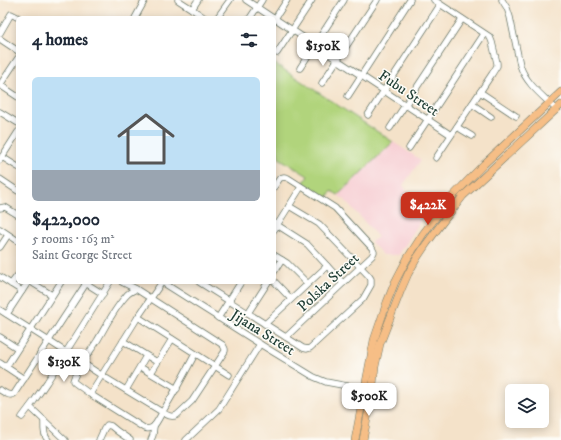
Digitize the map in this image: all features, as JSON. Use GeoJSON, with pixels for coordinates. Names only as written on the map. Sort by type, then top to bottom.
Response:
{"type":"FeatureCollection","features":[{"type":"Feature","properties":{"kind":"main road"},"geometry":{"type":"LineString","coordinates":[[355,440],[362,388],[374,340],[395,282],[407,259],[448,200],[561,92]]}},
{"type":"Feature","properties":{"kind":"main road"},"geometry":{"type":"LineString","coordinates":[[363,440],[378,352],[408,274],[427,243],[464,196],[558,107]]}},
{"type":"Feature","properties":{"kind":"street"},"geometry":{"type":"LineString","coordinates":[[136,16],[144,0]]}},
{"type":"Feature","properties":{"kind":"street"},"geometry":{"type":"LineString","coordinates":[[178,0],[202,16]]}},
{"type":"Feature","properties":{"kind":"street"},"geometry":{"type":"LineString","coordinates":[[192,9],[198,0]]}},
{"type":"Feature","properties":{"kind":"street"},"geometry":{"type":"LineString","coordinates":[[218,16],[230,0]]}},
{"type":"Feature","properties":{"kind":"street","name":"Fubu Street"},"geometry":{"type":"LineString","coordinates":[[246,0],[269,16]]}},
{"type":"Feature","properties":{"kind":"street"},"geometry":{"type":"LineString","coordinates":[[251,16],[262,0]]}},
{"type":"Feature","properties":{"kind":"street"},"geometry":{"type":"LineString","coordinates":[[276,16],[287,0]]}},
{"type":"Feature","properties":{"kind":"street"},"geometry":{"type":"LineString","coordinates":[[277,53],[312,0]]}},
{"type":"Feature","properties":{"kind":"street"},"geometry":{"type":"LineString","coordinates":[[300,68],[344,0]]}},
{"type":"Feature","properties":{"kind":"street"},"geometry":{"type":"LineString","coordinates":[[322,83],[377,0]]}},
{"type":"Feature","properties":{"kind":"street"},"geometry":{"type":"LineString","coordinates":[[348,96],[410,0]]}},
{"type":"Feature","properties":{"kind":"street"},"geometry":{"type":"LineString","coordinates":[[434,0],[492,39],[497,63],[497,66],[436,158]]}},
{"type":"Feature","properties":{"kind":"street"},"geometry":{"type":"LineString","coordinates":[[502,0],[510,17],[523,73],[530,83],[550,103],[558,107]]}},
{"type":"Feature","properties":{"kind":"street"},"geometry":{"type":"LineString","coordinates":[[368,115],[440,4]]}},
{"type":"Feature","properties":{"kind":"street"},"geometry":{"type":"LineString","coordinates":[[0,33],[11,14],[16,16]]}},
{"type":"Feature","properties":{"kind":"street"},"geometry":{"type":"LineString","coordinates":[[390,128],[462,19]]}},
{"type":"Feature","properties":{"kind":"street","name":"Fubu Street"},"geometry":{"type":"LineString","coordinates":[[276,20],[451,135]]}},
{"type":"Feature","properties":{"kind":"street"},"geometry":{"type":"LineString","coordinates":[[409,148],[484,34]]}},
{"type":"Feature","properties":{"kind":"street"},"geometry":{"type":"LineString","coordinates":[[0,39],[16,50]]}},
{"type":"Feature","properties":{"kind":"street"},"geometry":{"type":"LineString","coordinates":[[16,63],[0,85],[16,96]]}},
{"type":"Feature","properties":{"kind":"street"},"geometry":{"type":"LineString","coordinates":[[480,92],[516,116]]}},
{"type":"Feature","properties":{"kind":"street"},"geometry":{"type":"LineString","coordinates":[[472,104],[491,118]]}},
{"type":"Feature","properties":{"kind":"street"},"geometry":{"type":"LineString","coordinates":[[0,112],[16,122]]}},
{"type":"Feature","properties":{"kind":"street"},"geometry":{"type":"LineString","coordinates":[[457,127],[472,136]]}},
{"type":"Feature","properties":{"kind":"street"},"geometry":{"type":"LineString","coordinates":[[16,135],[1,158],[16,167]]}},
{"type":"Feature","properties":{"kind":"street","name":"Polska Street"},"geometry":{"type":"LineString","coordinates":[[276,185],[280,178],[284,176],[335,208],[373,249],[374,253],[286,337]]}},
{"type":"Feature","properties":{"kind":"street"},"geometry":{"type":"LineString","coordinates":[[0,179],[16,190]]}},
{"type":"Feature","properties":{"kind":"street"},"geometry":{"type":"LineString","coordinates":[[276,225],[290,206],[301,187]]}},
{"type":"Feature","properties":{"kind":"street"},"geometry":{"type":"LineString","coordinates":[[202,284],[303,348],[309,348],[332,328],[363,299],[371,285],[371,279],[319,224],[290,206]]}},
{"type":"Feature","properties":{"kind":"street"},"geometry":{"type":"LineString","coordinates":[[0,208],[5,207],[16,213]]}},
{"type":"Feature","properties":{"kind":"street"},"geometry":{"type":"LineString","coordinates":[[276,227],[305,242],[343,283]]}},
{"type":"Feature","properties":{"kind":"street"},"geometry":{"type":"LineString","coordinates":[[0,229],[16,240]]}},
{"type":"Feature","properties":{"kind":"street"},"geometry":{"type":"LineString","coordinates":[[0,247],[8,234]]}},
{"type":"Feature","properties":{"kind":"street"},"geometry":{"type":"LineString","coordinates":[[276,256],[287,263],[307,283]]}},
{"type":"Feature","properties":{"kind":"street"},"geometry":{"type":"LineString","coordinates":[[276,269],[282,260]]}},
{"type":"Feature","properties":{"kind":"street"},"geometry":{"type":"LineString","coordinates":[[265,324],[307,283],[327,266]]}},
{"type":"Feature","properties":{"kind":"street"},"geometry":{"type":"LineString","coordinates":[[0,277],[22,291]]}},
{"type":"Feature","properties":{"kind":"street"},"geometry":{"type":"LineString","coordinates":[[11,284],[16,278]]}},
{"type":"Feature","properties":{"kind":"street"},"geometry":{"type":"LineString","coordinates":[[276,283],[290,299]]}},
{"type":"Feature","properties":{"kind":"street"},"geometry":{"type":"LineString","coordinates":[[7,314],[27,284]]}},
{"type":"Feature","properties":{"kind":"street"},"geometry":{"type":"LineString","coordinates":[[33,284],[52,295]]}},
{"type":"Feature","properties":{"kind":"street"},"geometry":{"type":"LineString","coordinates":[[6,367],[60,284]]}},
{"type":"Feature","properties":{"kind":"street"},"geometry":{"type":"LineString","coordinates":[[0,390],[8,394],[14,394],[85,284]]}},
{"type":"Feature","properties":{"kind":"street"},"geometry":{"type":"LineString","coordinates":[[88,284],[103,294]]}},
{"type":"Feature","properties":{"kind":"street"},"geometry":{"type":"LineString","coordinates":[[22,416],[44,387],[109,284]]}},
{"type":"Feature","properties":{"kind":"street"},"geometry":{"type":"LineString","coordinates":[[0,310],[101,376],[172,417],[177,415],[194,399],[224,351],[224,345],[126,284]]}},
{"type":"Feature","properties":{"kind":"street"},"geometry":{"type":"LineString","coordinates":[[90,394],[150,298],[160,284]]}},
{"type":"Feature","properties":{"kind":"street","name":"Jijana Street"},"geometry":{"type":"LineString","coordinates":[[165,284],[314,377],[322,381],[362,388]]}},
{"type":"Feature","properties":{"kind":"street"},"geometry":{"type":"LineString","coordinates":[[218,318],[240,284]]}},
{"type":"Feature","properties":{"kind":"street"},"geometry":{"type":"LineString","coordinates":[[248,313],[267,284]]}},
{"type":"Feature","properties":{"kind":"street"},"geometry":{"type":"LineString","coordinates":[[136,289],[125,296],[73,378],[73,381],[90,394],[144,428],[149,429],[154,426]]}},
{"type":"Feature","properties":{"kind":"street"},"geometry":{"type":"LineString","coordinates":[[138,317],[229,375]]}},
{"type":"Feature","properties":{"kind":"street"},"geometry":{"type":"LineString","coordinates":[[0,337],[17,348]]}},
{"type":"Feature","properties":{"kind":"street"},"geometry":{"type":"LineString","coordinates":[[151,373],[172,339]]}},
{"type":"Feature","properties":{"kind":"street"},"geometry":{"type":"LineString","coordinates":[[123,341],[157,362]]}},
{"type":"Feature","properties":{"kind":"street"},"geometry":{"type":"LineString","coordinates":[[186,440],[219,409],[260,344]]}},
{"type":"Feature","properties":{"kind":"street"},"geometry":{"type":"LineString","coordinates":[[151,440],[154,426],[177,389],[195,354]]}},
{"type":"Feature","properties":{"kind":"street"},"geometry":{"type":"LineString","coordinates":[[126,390],[146,356]]}},
{"type":"Feature","properties":{"kind":"street"},"geometry":{"type":"LineString","coordinates":[[0,363],[24,379]]}},
{"type":"Feature","properties":{"kind":"street"},"geometry":{"type":"LineString","coordinates":[[140,367],[177,389]]}},
{"type":"Feature","properties":{"kind":"street"},"geometry":{"type":"LineString","coordinates":[[362,388],[373,386]]}},
{"type":"Feature","properties":{"kind":"street"},"geometry":{"type":"LineString","coordinates":[[362,388],[372,393]]}},
{"type":"Feature","properties":{"kind":"street"},"geometry":{"type":"LineString","coordinates":[[30,407],[65,440]]}},
{"type":"Feature","properties":{"kind":"street"},"geometry":{"type":"LineString","coordinates":[[44,420],[45,437],[48,440]]}},
{"type":"Feature","properties":{"kind":"street"},"geometry":{"type":"LineString","coordinates":[[99,440],[107,425],[111,426],[117,432],[130,440]]}},
{"type":"Feature","properties":{"kind":"shaded area"},"geometry":{"type":"Polygon","coordinates":[[[393,142],[421,160],[403,185],[423,217],[399,255],[383,255],[371,242],[378,237],[345,200],[338,195],[393,142]]]}},
{"type":"Feature","properties":{"kind":"green space"},"geometry":{"type":"Polygon","coordinates":[[[276,64],[393,142],[338,195],[332,191],[326,199],[303,184],[308,176],[279,158],[276,144],[276,64]]]}}]}
